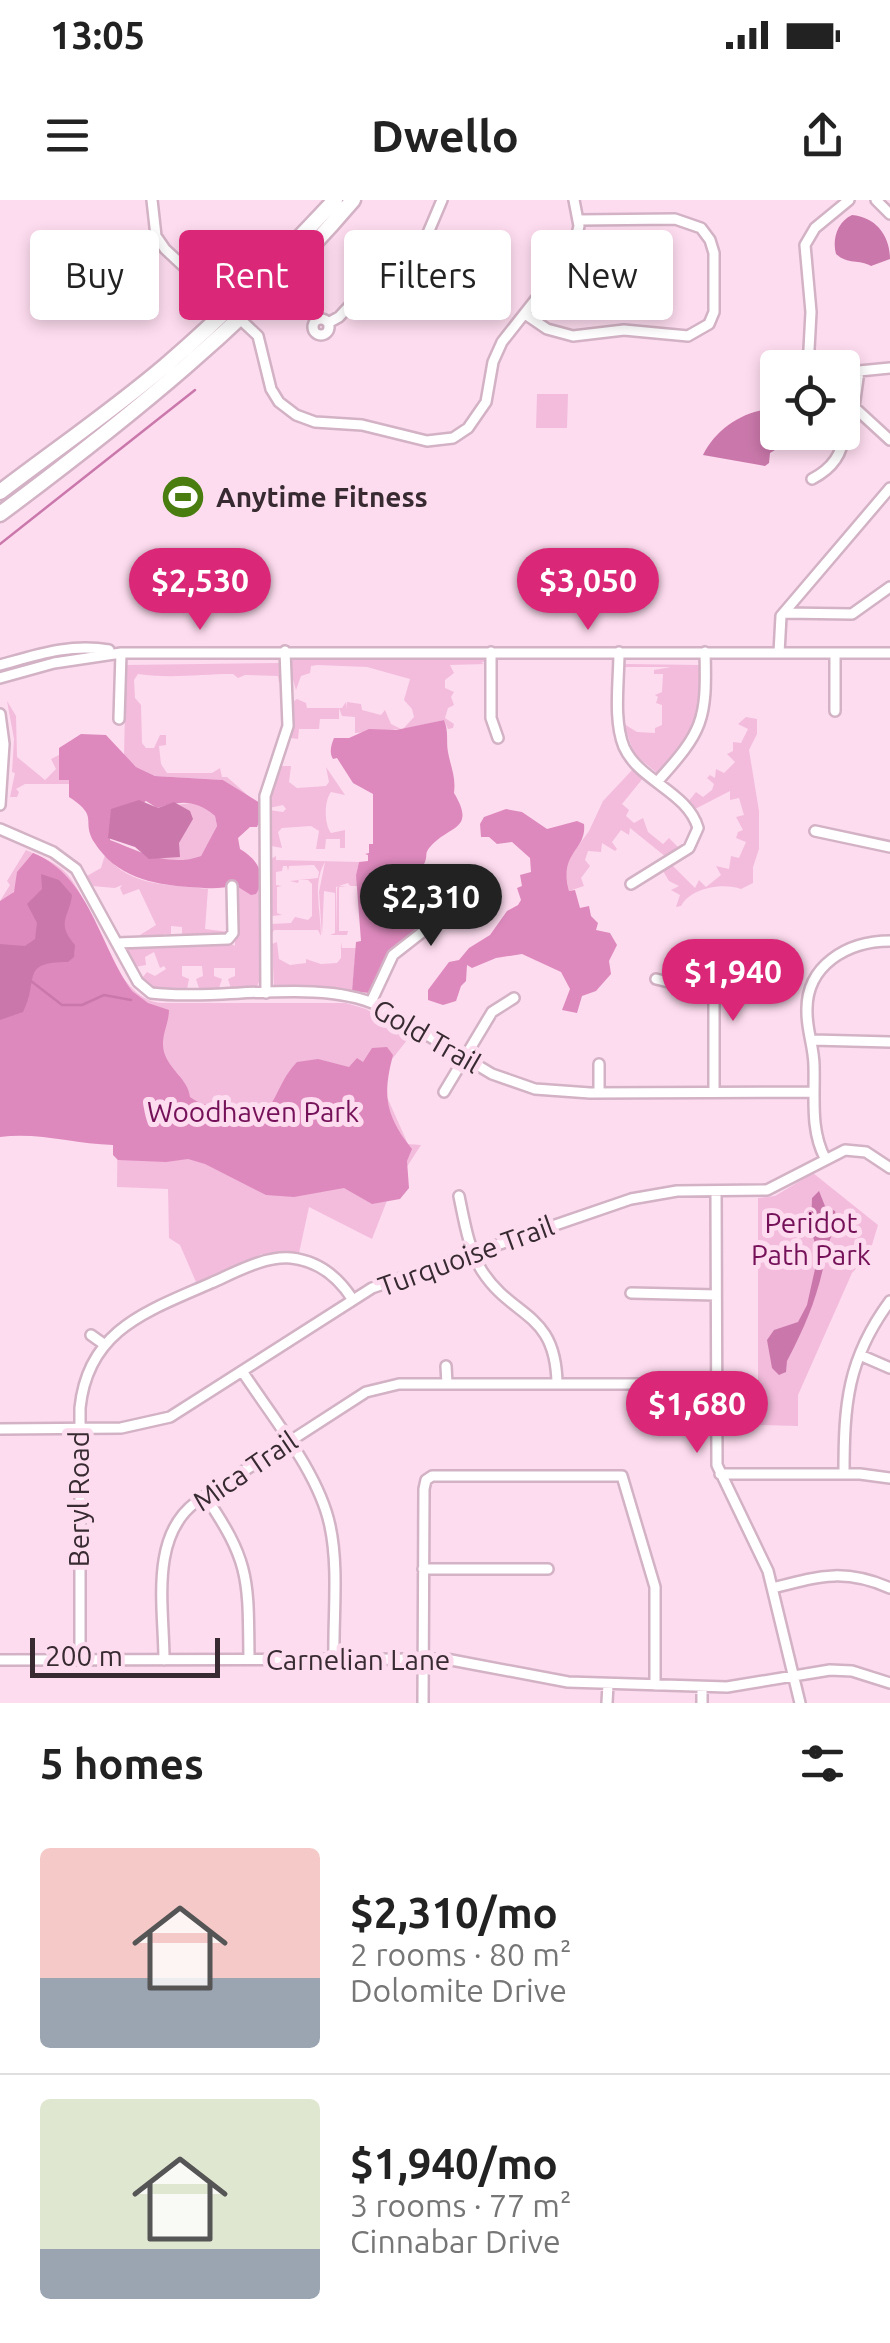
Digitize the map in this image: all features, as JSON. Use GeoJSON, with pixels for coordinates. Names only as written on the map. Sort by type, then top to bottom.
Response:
{"type":"FeatureCollection","features":[{"type":"Feature","properties":{"kind":"highway"},"geometry":{"type":"LineString","coordinates":[[308,230],[335,200]]}},
{"type":"Feature","properties":{"kind":"highway"},"geometry":{"type":"LineString","coordinates":[[324,233],[353,200]]}},
{"type":"Feature","properties":{"kind":"highway"},"geometry":{"type":"LineString","coordinates":[[0,492],[225,320]]}},
{"type":"Feature","properties":{"kind":"highway"},"geometry":{"type":"LineString","coordinates":[[0,514],[120,422],[227,320]]}},
{"type":"Feature","properties":{"kind":"street"},"geometry":{"type":"LineString","coordinates":[[152,200],[152,219],[161,243],[179,260]]}},
{"type":"Feature","properties":{"kind":"street"},"geometry":{"type":"LineString","coordinates":[[328,323],[339,317],[365,289],[413,258],[442,200]]}},
{"type":"Feature","properties":{"kind":"street"},"geometry":{"type":"LineString","coordinates":[[242,320],[262,343],[265,372],[273,393],[292,413],[311,421],[362,424],[433,442],[456,437],[472,423],[489,395],[498,349],[570,256],[578,238],[574,200]]}},
{"type":"Feature","properties":{"kind":"street"},"geometry":{"type":"LineString","coordinates":[[809,350],[811,312],[806,245],[815,228],[848,200]]}},
{"type":"Feature","properties":{"kind":"street"},"geometry":{"type":"LineString","coordinates":[[876,200],[890,214]]}},
{"type":"Feature","properties":{"kind":"street"},"geometry":{"type":"LineString","coordinates":[[525,314],[548,329],[573,336],[632,330],[688,336],[709,324],[714,312],[714,253],[701,228],[683,220],[579,220]]}},
{"type":"Feature","properties":{"kind":"street"},"geometry":{"type":"LineString","coordinates":[[890,368],[859,371],[854,407],[890,440]]}},
{"type":"Feature","properties":{"kind":"street"},"geometry":{"type":"LineString","coordinates":[[812,479],[828,469],[841,450]]}},
{"type":"Feature","properties":{"kind":"street"},"geometry":{"type":"LineString","coordinates":[[778,653],[779,622],[784,614],[890,488]]}},
{"type":"Feature","properties":{"kind":"street"},"geometry":{"type":"LineString","coordinates":[[784,614],[852,614],[890,587]]}},
{"type":"Feature","properties":{"kind":"street"},"geometry":{"type":"LineString","coordinates":[[0,665],[77,648],[121,653],[890,653]]}},
{"type":"Feature","properties":{"kind":"street"},"geometry":{"type":"LineString","coordinates":[[266,994],[265,796],[288,726],[285,652]]}},
{"type":"Feature","properties":{"kind":"street"},"geometry":{"type":"LineString","coordinates":[[491,652],[491,718],[498,738]]}},
{"type":"Feature","properties":{"kind":"street"},"geometry":{"type":"LineString","coordinates":[[619,652],[622,738],[630,756],[692,813],[698,824],[689,848],[631,884]]}},
{"type":"Feature","properties":{"kind":"street"},"geometry":{"type":"LineString","coordinates":[[657,782],[688,748],[702,722],[706,652]]}},
{"type":"Feature","properties":{"kind":"street"},"geometry":{"type":"LineString","coordinates":[[0,678],[54,663],[121,653]]}},
{"type":"Feature","properties":{"kind":"street"},"geometry":{"type":"LineString","coordinates":[[118,719],[121,653]]}},
{"type":"Feature","properties":{"kind":"street"},"geometry":{"type":"LineString","coordinates":[[835,653],[835,711]]}},
{"type":"Feature","properties":{"kind":"street"},"geometry":{"type":"LineString","coordinates":[[0,714],[4,744],[0,805]]}},
{"type":"Feature","properties":{"kind":"street","name":"Gold Trail"},"geometry":{"type":"LineString","coordinates":[[0,830],[53,852],[79,873],[140,985],[152,992],[343,994],[371,1002],[492,1074],[552,1091],[814,1092]]}},
{"type":"Feature","properties":{"kind":"street"},"geometry":{"type":"LineString","coordinates":[[815,831],[890,847]]}},
{"type":"Feature","properties":{"kind":"street"},"geometry":{"type":"LineString","coordinates":[[53,852],[59,841]]}},
{"type":"Feature","properties":{"kind":"street"},"geometry":{"type":"LineString","coordinates":[[117,942],[228,939],[232,933],[232,886]]}},
{"type":"Feature","properties":{"kind":"street"},"geometry":{"type":"LineString","coordinates":[[371,1002],[393,954],[457,905],[468,888]]}},
{"type":"Feature","properties":{"kind":"street"},"geometry":{"type":"LineString","coordinates":[[825,1158],[815,1135],[808,1000],[821,969],[853,946],[890,941]]}},
{"type":"Feature","properties":{"kind":"street"},"geometry":{"type":"LineString","coordinates":[[714,1092],[714,962],[723,947]]}},
{"type":"Feature","properties":{"kind":"street"},"geometry":{"type":"LineString","coordinates":[[656,979],[713,988]]}},
{"type":"Feature","properties":{"kind":"street"},"geometry":{"type":"LineString","coordinates":[[444,1092],[492,1012],[514,998]]}},
{"type":"Feature","properties":{"kind":"street"},"geometry":{"type":"LineString","coordinates":[[812,1040],[890,1042]]}},
{"type":"Feature","properties":{"kind":"street"},"geometry":{"type":"LineString","coordinates":[[598,1064],[599,1092]]}},
{"type":"Feature","properties":{"kind":"street","name":"Turquoise Trail"},"geometry":{"type":"LineString","coordinates":[[0,1429],[122,1428],[162,1420],[380,1285],[631,1198],[667,1192],[771,1189],[840,1150],[856,1150],[876,1157],[890,1168]]}},
{"type":"Feature","properties":{"kind":"street"},"geometry":{"type":"LineString","coordinates":[[716,1190],[716,1452],[720,1474],[758,1548],[773,1588],[800,1703]]}},
{"type":"Feature","properties":{"kind":"street"},"geometry":{"type":"LineString","coordinates":[[459,1196],[474,1252],[485,1276],[543,1329],[554,1353],[557,1384]]}},
{"type":"Feature","properties":{"kind":"street","name":"Beryl Road"},"geometry":{"type":"LineString","coordinates":[[80,1660],[79,1429],[85,1380],[105,1345],[122,1327],[147,1311],[268,1260],[292,1258],[315,1264],[337,1278],[353,1300]]}},
{"type":"Feature","properties":{"kind":"street"},"geometry":{"type":"LineString","coordinates":[[631,1292],[716,1296]]}},
{"type":"Feature","properties":{"kind":"street"},"geometry":{"type":"LineString","coordinates":[[844,1474],[845,1403],[860,1355],[890,1301]]}},
{"type":"Feature","properties":{"kind":"street"},"geometry":{"type":"LineString","coordinates":[[91,1335],[105,1345]]}},
{"type":"Feature","properties":{"kind":"street"},"geometry":{"type":"LineString","coordinates":[[860,1355],[890,1368]]}},
{"type":"Feature","properties":{"kind":"street"},"geometry":{"type":"LineString","coordinates":[[446,1366],[446,1384]]}},
{"type":"Feature","properties":{"kind":"street"},"geometry":{"type":"LineString","coordinates":[[242,1371],[320,1494],[331,1529],[334,1659]]}},
{"type":"Feature","properties":{"kind":"street","name":"Mica Trail"},"geometry":{"type":"LineString","coordinates":[[164,1660],[167,1544],[182,1514],[376,1388],[400,1384],[716,1384]]}},
{"type":"Feature","properties":{"kind":"street"},"geometry":{"type":"LineString","coordinates":[[720,1474],[890,1478]]}},
{"type":"Feature","properties":{"kind":"street"},"geometry":{"type":"LineString","coordinates":[[423,1703],[427,1478],[622,1476],[655,1587],[654,1685]]}},
{"type":"Feature","properties":{"kind":"street"},"geometry":{"type":"LineString","coordinates":[[206,1496],[231,1534],[244,1564],[249,1659]]}},
{"type":"Feature","properties":{"kind":"street"},"geometry":{"type":"LineString","coordinates":[[423,1569],[548,1568]]}},
{"type":"Feature","properties":{"kind":"street"},"geometry":{"type":"LineString","coordinates":[[773,1588],[842,1574],[867,1578],[890,1588]]}},
{"type":"Feature","properties":{"kind":"street","name":"Carnelian Lane"},"geometry":{"type":"LineString","coordinates":[[0,1660],[423,1658],[472,1662],[559,1682],[736,1686],[844,1670],[890,1683]]}},
{"type":"Feature","properties":{"kind":"street"},"geometry":{"type":"LineString","coordinates":[[607,1703],[608,1684]]}},
{"type":"Feature","properties":{"kind":"street"},"geometry":{"type":"LineString","coordinates":[[702,1687],[702,1703]]}},
{"type":"Feature","properties":{"kind":"green space"},"geometry":{"type":"Polygon","coordinates":[[[537,394],[568,394],[567,428],[536,428],[537,394]]]}},
{"type":"Feature","properties":{"kind":"green space"},"geometry":{"type":"Polygon","coordinates":[[[291,658],[482,659],[486,661],[481,663],[486,664],[450,665],[454,673],[445,680],[445,688],[454,692],[454,705],[448,708],[445,718],[454,724],[453,728],[448,729],[444,720],[403,729],[414,717],[404,700],[410,679],[367,667],[317,665],[301,676],[296,690],[288,662],[291,658]]]}},
{"type":"Feature","properties":{"kind":"green space"},"geometry":{"type":"Polygon","coordinates":[[[279,663],[279,683],[278,676],[238,678],[233,674],[138,674],[134,680],[135,698],[141,705],[142,743],[146,748],[154,748],[160,735],[166,735],[166,745],[159,746],[161,764],[167,773],[212,773],[220,768],[222,777],[252,799],[223,780],[155,776],[124,756],[126,665],[279,663]]]}},
{"type":"Feature","properties":{"kind":"green space"},"geometry":{"type":"Polygon","coordinates":[[[701,665],[693,725],[680,749],[657,773],[634,754],[624,724],[637,732],[655,733],[655,728],[662,725],[662,705],[656,703],[655,695],[662,692],[663,674],[654,674],[654,670],[671,667],[624,667],[701,665]]]}},
{"type":"Feature","properties":{"kind":"green space"},"geometry":{"type":"Polygon","coordinates":[[[297,699],[306,703],[307,708],[339,708],[339,719],[320,719],[319,729],[299,729],[298,739],[291,738],[297,699]]]}},
{"type":"Feature","properties":{"kind":"green space"},"geometry":{"type":"Polygon","coordinates":[[[7,701],[16,716],[17,757],[45,780],[56,769],[51,759],[59,755],[59,779],[69,780],[69,784],[25,784],[16,789],[17,797],[10,797],[15,773],[14,739],[7,701]]]}},
{"type":"Feature","properties":{"kind":"green space"},"geometry":{"type":"Polygon","coordinates":[[[346,702],[347,709],[347,702],[361,704],[362,710],[381,715],[385,710],[391,724],[401,729],[355,733],[355,717],[342,716],[339,708],[346,702]]]}},
{"type":"Feature","properties":{"kind":"green space"},"geometry":{"type":"Polygon","coordinates":[[[746,717],[757,719],[757,734],[749,750],[759,811],[759,849],[753,883],[741,889],[708,888],[676,907],[680,895],[671,890],[679,886],[669,881],[663,871],[672,865],[695,888],[699,880],[706,887],[721,875],[716,866],[729,869],[731,856],[739,858],[746,842],[736,838],[743,830],[736,817],[744,815],[739,798],[730,800],[730,791],[695,809],[688,802],[696,792],[703,797],[712,790],[714,784],[707,778],[715,778],[716,769],[724,773],[735,762],[727,754],[733,751],[733,742],[741,743],[748,729],[738,724],[746,717]]]}},
{"type":"Feature","properties":{"kind":"green space"},"geometry":{"type":"Polygon","coordinates":[[[280,766],[291,766],[289,782],[297,788],[326,786],[326,767],[345,795],[331,792],[326,812],[331,833],[345,830],[345,848],[340,848],[340,839],[326,839],[325,849],[316,849],[319,831],[311,826],[282,828],[278,832],[282,848],[271,846],[269,810],[286,809],[283,805],[269,808],[271,787],[280,766]]]}},
{"type":"Feature","properties":{"kind":"green space"},"geometry":{"type":"Polygon","coordinates":[[[634,768],[644,777],[622,804],[629,810],[626,816],[634,823],[643,818],[648,832],[663,844],[669,838],[680,849],[666,857],[630,828],[629,835],[621,830],[612,842],[615,851],[602,843],[601,852],[588,851],[585,860],[590,866],[581,878],[584,886],[569,891],[565,871],[570,857],[589,831],[603,801],[634,768]]]}},
{"type":"Feature","properties":{"kind":"green space"},"geometry":{"type":"Polygon","coordinates":[[[201,804],[215,816],[217,826],[201,856],[186,860],[161,860],[109,813],[201,804]]]}},
{"type":"Feature","properties":{"kind":"green space","name":"Woodhaven Park"},"geometry":{"type":"Polygon","coordinates":[[[26,850],[67,874],[118,970],[145,998],[162,1003],[346,1003],[366,1009],[411,1035],[378,1077],[408,1144],[421,1145],[390,1193],[372,1239],[309,1207],[299,1253],[262,1254],[196,1282],[180,1245],[169,1238],[168,1189],[117,1187],[118,1098],[16,887],[12,895],[0,901],[26,850]]]}},
{"type":"Feature","properties":{"kind":"green space"},"geometry":{"type":"Polygon","coordinates":[[[105,855],[115,866],[139,879],[208,889],[205,929],[229,932],[226,936],[200,933],[182,937],[182,927],[171,926],[171,934],[162,938],[141,939],[140,935],[156,925],[139,889],[123,895],[122,885],[92,886],[87,876],[101,868],[105,855]]]}},
{"type":"Feature","properties":{"kind":"green space"},"geometry":{"type":"Polygon","coordinates":[[[276,856],[276,860],[359,862],[359,886],[348,883],[339,886],[347,886],[339,887],[339,931],[348,931],[347,935],[330,935],[335,933],[335,893],[324,891],[322,936],[319,892],[325,862],[318,888],[321,936],[318,930],[274,930],[271,935],[271,924],[291,923],[295,917],[308,920],[312,916],[312,884],[299,880],[318,878],[319,872],[314,865],[289,866],[288,871],[283,866],[282,871],[276,872],[276,885],[282,886],[277,887],[277,913],[282,915],[272,916],[269,860],[276,856]]]}},
{"type":"Feature","properties":{"kind":"green space"},"geometry":{"type":"Polygon","coordinates":[[[261,883],[262,976],[256,988],[231,988],[228,979],[235,976],[235,968],[214,968],[214,976],[222,979],[219,988],[199,988],[196,979],[203,976],[202,966],[182,966],[182,976],[189,979],[187,989],[157,988],[146,983],[142,978],[147,972],[155,976],[166,969],[160,968],[154,952],[145,957],[146,965],[135,967],[126,947],[230,943],[235,946],[235,885],[241,888],[261,883]]]}},
{"type":"Feature","properties":{"kind":"green space"},"geometry":{"type":"Polygon","coordinates":[[[277,942],[279,959],[290,965],[306,963],[306,959],[321,964],[337,963],[341,942],[342,948],[356,948],[352,991],[274,988],[272,944],[277,942]]]}},
{"type":"Feature","properties":{"kind":"green space","name":"Peridot Path Park"},"geometry":{"type":"Polygon","coordinates":[[[813,1173],[878,1225],[869,1255],[852,1273],[798,1395],[798,1426],[758,1425],[758,1198],[775,1196],[813,1173]]]}},
{"type":"Feature","properties":{"kind":"shaded area"},"geometry":{"type":"Polygon","coordinates":[[[852,215],[868,219],[880,229],[890,259],[871,266],[836,254],[837,232],[852,215]]]}},
{"type":"Feature","properties":{"kind":"shaded area"},"geometry":{"type":"Polygon","coordinates":[[[760,412],[760,450],[775,450],[770,453],[769,463],[765,466],[703,455],[731,423],[760,412]]]}},
{"type":"Feature","properties":{"kind":"shaded area"},"geometry":{"type":"Polygon","coordinates":[[[444,720],[454,793],[462,814],[457,826],[428,849],[414,883],[412,898],[429,920],[390,951],[369,993],[352,991],[356,942],[361,941],[356,875],[359,862],[368,861],[365,854],[369,853],[369,844],[373,844],[373,794],[353,783],[337,758],[333,759],[334,738],[349,738],[369,729],[396,730],[444,720]]]}},
{"type":"Feature","properties":{"kind":"shaded area"},"geometry":{"type":"Polygon","coordinates":[[[81,734],[106,735],[136,767],[155,776],[223,780],[260,803],[257,827],[250,827],[238,838],[240,849],[261,874],[256,894],[235,885],[212,888],[161,884],[113,863],[90,835],[84,809],[69,797],[69,780],[59,780],[59,748],[81,734]],[[146,801],[110,826],[110,840],[165,859],[201,856],[217,826],[215,816],[187,803],[157,808],[146,801]]]}},
{"type":"Feature","properties":{"kind":"shaded area"},"geometry":{"type":"Polygon","coordinates":[[[139,800],[158,808],[174,802],[190,811],[193,819],[179,843],[180,857],[149,859],[135,847],[108,838],[111,809],[139,800]]]}},
{"type":"Feature","properties":{"kind":"shaded area"},"geometry":{"type":"Polygon","coordinates":[[[506,809],[522,812],[547,829],[577,821],[584,824],[584,833],[567,868],[569,891],[575,890],[580,908],[589,906],[598,923],[596,930],[610,933],[617,945],[609,961],[611,974],[596,991],[582,996],[577,1013],[562,1010],[570,989],[561,972],[522,954],[496,958],[472,968],[467,965],[466,981],[456,1001],[443,1005],[428,1000],[428,990],[449,962],[459,960],[469,948],[490,935],[507,911],[521,900],[517,888],[522,886],[520,875],[531,872],[530,858],[512,842],[497,844],[489,837],[481,837],[484,817],[506,809]]]}},
{"type":"Feature","properties":{"kind":"shaded area","name":"Woodhaven Park"},"geometry":{"type":"Polygon","coordinates":[[[33,853],[68,878],[81,895],[132,991],[148,1003],[169,1010],[164,1052],[195,1100],[228,1110],[257,1113],[272,1103],[297,1062],[318,1059],[349,1067],[357,1058],[363,1062],[372,1048],[387,1047],[393,1055],[388,1104],[412,1149],[407,1161],[409,1188],[400,1199],[372,1204],[344,1188],[294,1197],[266,1195],[188,1159],[118,1160],[113,1155],[113,1145],[29,1136],[0,1137],[0,901],[14,892],[17,872],[33,853]]]}},
{"type":"Feature","properties":{"kind":"shaded area"},"geometry":{"type":"Polygon","coordinates":[[[41,874],[59,880],[72,895],[65,925],[75,945],[74,957],[37,969],[23,1012],[0,1020],[0,944],[25,946],[35,939],[37,923],[27,904],[42,889],[41,874]]]}},
{"type":"Feature","properties":{"kind":"shaded area"},"geometry":{"type":"Polygon","coordinates":[[[819,1191],[825,1206],[835,1211],[835,1226],[812,1306],[787,1361],[786,1372],[779,1375],[772,1368],[767,1340],[774,1330],[798,1322],[807,1305],[817,1250],[811,1230],[812,1198],[819,1191]]]}},
{"type":"Feature","properties":{"kind":"waterway"},"geometry":{"type":"LineString","coordinates":[[0,544],[195,390]]}},
{"type":"Feature","properties":{"kind":"waterway"},"geometry":{"type":"LineString","coordinates":[[31,981],[62,1005],[82,1005],[104,995],[131,1000]]}},
{"type":"Feature","properties":{"kind":"place","name":"Anytime Fitness"},"geometry":{"type":"Point","coordinates":[183,497]}}]}
